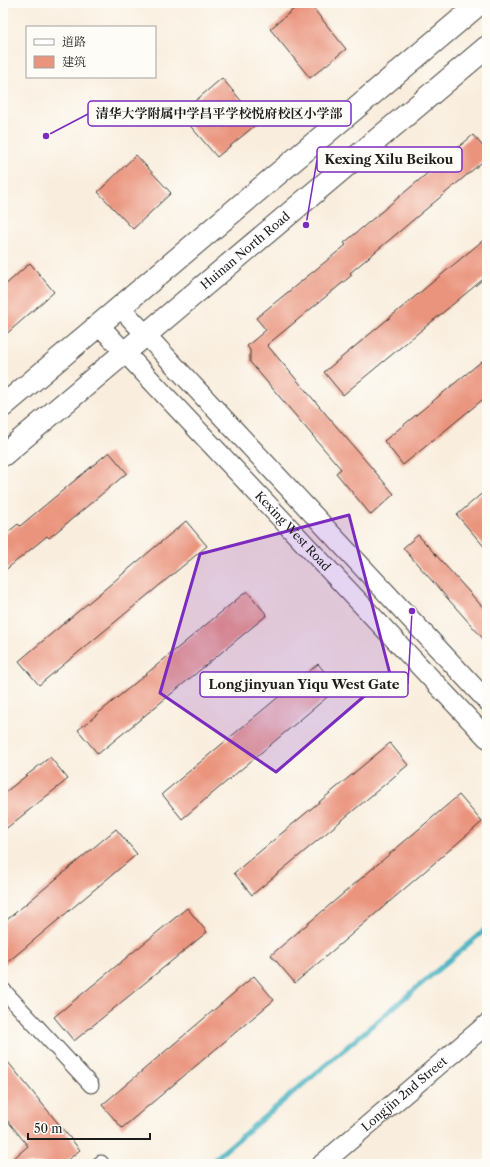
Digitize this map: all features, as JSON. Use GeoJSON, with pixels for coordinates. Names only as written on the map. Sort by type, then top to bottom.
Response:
{"type":"FeatureCollection","features":[{"type":"Feature","properties":{"kind":"main road"},"geometry":{"type":"LineString","coordinates":[[3,406],[477,4]]}},
{"type":"Feature","properties":{"kind":"main road","name":"Huinan North Road"},"geometry":{"type":"LineString","coordinates":[[3,455],[487,46]]}},
{"type":"Feature","properties":{"kind":"street"},"geometry":{"type":"LineString","coordinates":[[120,308],[487,701]]}},
{"type":"Feature","properties":{"kind":"street","name":"Kexing West Road"},"geometry":{"type":"LineString","coordinates":[[99,325],[487,738]]}},
{"type":"Feature","properties":{"kind":"street"},"geometry":{"type":"LineString","coordinates":[[3,990],[91,1085]]}},
{"type":"Feature","properties":{"kind":"street","name":"Longjin 2nd Street"},"geometry":{"type":"LineString","coordinates":[[322,1164],[487,1024]]}},
{"type":"Feature","properties":{"kind":"highlighted area"},"geometry":{"type":"Polygon","coordinates":[[[349,515],[390,674],[276,772],[160,693],[200,554],[349,515]]]}},
{"type":"Feature","properties":{"kind":"building"},"geometry":{"type":"Polygon","coordinates":[[[301,3],[309,3],[346,49],[310,78],[270,29],[301,3]]]}},
{"type":"Feature","properties":{"kind":"building"},"geometry":{"type":"Polygon","coordinates":[[[222,78],[259,122],[217,157],[180,114],[222,78]]]}},
{"type":"Feature","properties":{"kind":"building"},"geometry":{"type":"Polygon","coordinates":[[[473,135],[487,151],[487,158],[350,273],[352,275],[267,345],[394,494],[371,515],[336,473],[341,469],[250,362],[250,350],[247,346],[266,330],[256,318],[346,245],[344,243],[473,135]]]}},
{"type":"Feature","properties":{"kind":"building"},"geometry":{"type":"Polygon","coordinates":[[[136,155],[171,193],[133,229],[98,192],[136,155]]]}},
{"type":"Feature","properties":{"kind":"building"},"geometry":{"type":"Polygon","coordinates":[[[487,237],[487,276],[343,395],[324,372],[487,237]]]}},
{"type":"Feature","properties":{"kind":"building"},"geometry":{"type":"Polygon","coordinates":[[[30,263],[54,292],[3,337],[3,287],[30,263]]]}},
{"type":"Feature","properties":{"kind":"building"},"geometry":{"type":"Polygon","coordinates":[[[487,357],[487,396],[403,465],[384,441],[487,357]]]}},
{"type":"Feature","properties":{"kind":"building"},"geometry":{"type":"Polygon","coordinates":[[[109,452],[127,473],[49,538],[47,536],[3,572],[3,536],[18,524],[20,526],[109,452]]]}},
{"type":"Feature","properties":{"kind":"building"},"geometry":{"type":"Polygon","coordinates":[[[487,489],[487,550],[457,515],[487,489]]]}},
{"type":"Feature","properties":{"kind":"building"},"geometry":{"type":"Polygon","coordinates":[[[186,521],[207,546],[39,685],[19,661],[186,521]]]}},
{"type":"Feature","properties":{"kind":"building"},"geometry":{"type":"Polygon","coordinates":[[[418,535],[487,612],[487,643],[403,548],[418,535]]]}},
{"type":"Feature","properties":{"kind":"building"},"geometry":{"type":"Polygon","coordinates":[[[247,591],[267,615],[98,754],[78,730],[247,591]]]}},
{"type":"Feature","properties":{"kind":"building"},"geometry":{"type":"Polygon","coordinates":[[[318,664],[338,688],[182,819],[162,794],[318,664]]]}},
{"type":"Feature","properties":{"kind":"building"},"geometry":{"type":"Polygon","coordinates":[[[390,743],[408,765],[252,895],[234,873],[390,743]]]}},
{"type":"Feature","properties":{"kind":"building"},"geometry":{"type":"Polygon","coordinates":[[[50,757],[68,779],[3,831],[3,794],[50,757]]]}},
{"type":"Feature","properties":{"kind":"building"},"geometry":{"type":"Polygon","coordinates":[[[459,795],[482,822],[295,983],[271,955],[459,795]]]}},
{"type":"Feature","properties":{"kind":"building"},"geometry":{"type":"Polygon","coordinates":[[[116,829],[137,854],[3,966],[3,923],[116,829]]]}},
{"type":"Feature","properties":{"kind":"building"},"geometry":{"type":"Polygon","coordinates":[[[187,908],[207,932],[74,1041],[54,1017],[187,908]]]}},
{"type":"Feature","properties":{"kind":"building"},"geometry":{"type":"Polygon","coordinates":[[[254,976],[274,1000],[122,1128],[102,1105],[254,976]]]}},
{"type":"Feature","properties":{"kind":"building"},"geometry":{"type":"Polygon","coordinates":[[[3,1056],[80,1150],[63,1164],[7,1164],[28,1146],[3,1115],[3,1056]]]}},
{"type":"Feature","properties":{"kind":"waterway"},"geometry":{"type":"LineString","coordinates":[[209,1164],[487,928]]}},
{"type":"Feature","properties":{"kind":"place","name":"清华大学附属中学昌平学校悦府校区小学部"},"geometry":{"type":"Point","coordinates":[46,136]}},
{"type":"Feature","properties":{"kind":"place","name":"Kexing Xilu Beikou"},"geometry":{"type":"Point","coordinates":[306,225]}},
{"type":"Feature","properties":{"kind":"place","name":"Longjinyuan Yiqu West Gate"},"geometry":{"type":"Point","coordinates":[412,611]}}]}
